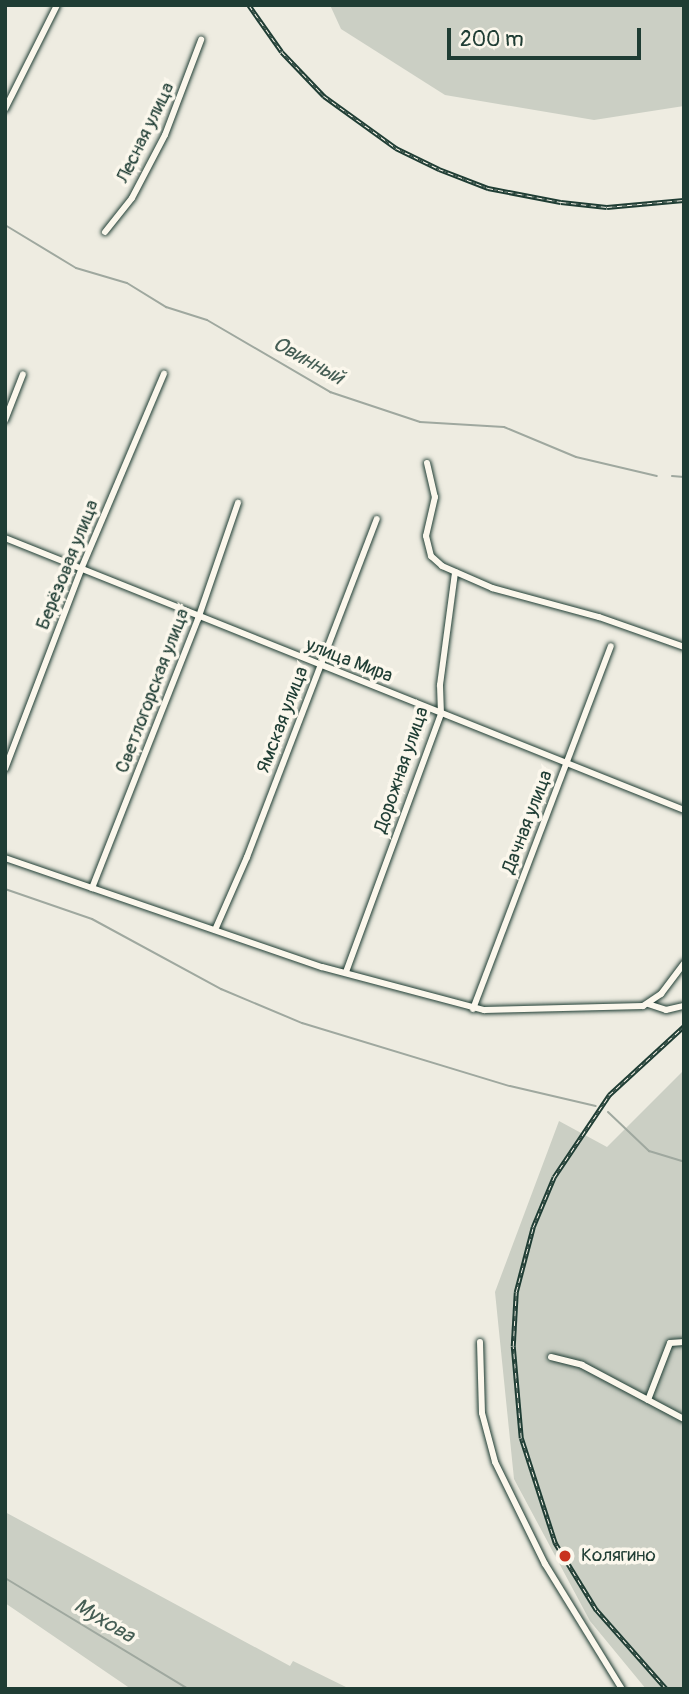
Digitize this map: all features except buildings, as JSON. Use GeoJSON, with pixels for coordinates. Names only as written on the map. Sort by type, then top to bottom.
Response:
{"type":"FeatureCollection","features":[{"type":"Feature","properties":{"kind":"street"},"geometry":{"type":"LineString","coordinates":[[5,109],[57,5]]}},
{"type":"Feature","properties":{"kind":"street","name":"Лесная улица"},"geometry":{"type":"LineString","coordinates":[[105,232],[132,198],[165,135],[201,40]]}},
{"type":"Feature","properties":{"kind":"street"},"geometry":{"type":"LineString","coordinates":[[5,420],[23,374]]}},
{"type":"Feature","properties":{"kind":"street","name":"Берёзовая улица"},"geometry":{"type":"LineString","coordinates":[[5,769],[82,567],[164,374]]}},
{"type":"Feature","properties":{"kind":"street"},"geometry":{"type":"LineString","coordinates":[[427,463],[435,489],[426,528],[427,544],[436,562],[492,588],[599,617],[684,647]]}},
{"type":"Feature","properties":{"kind":"street","name":"Светлогорская улица"},"geometry":{"type":"LineString","coordinates":[[92,888],[198,619],[238,503]]}},
{"type":"Feature","properties":{"kind":"street","name":"Ямская улица"},"geometry":{"type":"LineString","coordinates":[[215,930],[377,519]]}},
{"type":"Feature","properties":{"kind":"street","name":"улица Мира"},"geometry":{"type":"LineString","coordinates":[[5,538],[82,567],[198,619],[684,810]]}},
{"type":"Feature","properties":{"kind":"street","name":"Дорожная улица"},"geometry":{"type":"LineString","coordinates":[[346,972],[441,714],[440,685],[455,572]]}},
{"type":"Feature","properties":{"kind":"street","name":"Дачная улица"},"geometry":{"type":"LineString","coordinates":[[473,1009],[611,646]]}},
{"type":"Feature","properties":{"kind":"street"},"geometry":{"type":"LineString","coordinates":[[5,858],[215,930],[473,1009],[648,1004],[666,1010],[684,1006]]}},
{"type":"Feature","properties":{"kind":"street"},"geometry":{"type":"LineString","coordinates":[[648,1004],[684,963]]}},
{"type":"Feature","properties":{"kind":"street"},"geometry":{"type":"LineString","coordinates":[[480,1342],[482,1413],[495,1462],[545,1564],[622,1689]]}},
{"type":"Feature","properties":{"kind":"street"},"geometry":{"type":"LineString","coordinates":[[648,1400],[670,1343],[684,1342]]}},
{"type":"Feature","properties":{"kind":"street"},"geometry":{"type":"LineString","coordinates":[[551,1357],[582,1365],[684,1419]]}},
{"type":"Feature","properties":{"kind":"shaded area"},"geometry":{"type":"Polygon","coordinates":[[[330,5],[684,5],[684,106],[594,120],[445,95],[341,29],[330,5]]]}},
{"type":"Feature","properties":{"kind":"shaded area"},"geometry":{"type":"Polygon","coordinates":[[[684,1070],[684,1689],[646,1689],[590,1621],[514,1479],[495,1292],[559,1121],[607,1147],[684,1070]]]}},
{"type":"Feature","properties":{"kind":"shaded area"},"geometry":{"type":"Polygon","coordinates":[[[5,1512],[290,1666],[293,1661],[350,1689],[131,1689],[5,1603],[5,1512]]]}},
{"type":"Feature","properties":{"kind":"waterway","name":"Овинный"},"geometry":{"type":"LineString","coordinates":[[5,225],[76,268],[127,283],[166,307],[207,320],[330,392],[420,422],[504,427],[576,457],[657,476]]}},
{"type":"Feature","properties":{"kind":"waterway","name":"Овинный"},"geometry":{"type":"LineString","coordinates":[[672,476],[684,477]]}},
{"type":"Feature","properties":{"kind":"waterway"},"geometry":{"type":"LineString","coordinates":[[5,889],[92,919],[221,989],[302,1023],[510,1086],[596,1106]]}},
{"type":"Feature","properties":{"kind":"waterway"},"geometry":{"type":"LineString","coordinates":[[608,1112],[649,1151],[684,1162]]}},
{"type":"Feature","properties":{"kind":"waterway","name":"Мухова"},"geometry":{"type":"LineString","coordinates":[[5,1578],[188,1689]]}},
{"type":"Feature","properties":{"kind":"railway"},"geometry":{"type":"LineString","coordinates":[[249,5],[282,52],[324,96],[396,148],[439,169],[488,188],[561,202],[607,207],[684,200]]}},
{"type":"Feature","properties":{"kind":"railway"},"geometry":{"type":"LineString","coordinates":[[666,1689],[596,1610],[555,1543],[521,1438],[513,1346],[516,1292],[533,1227],[554,1177],[609,1095],[684,1026]]}},
{"type":"Feature","properties":{"kind":"place","name":"Колягино"},"geometry":{"type":"Point","coordinates":[565,1556]}}]}
